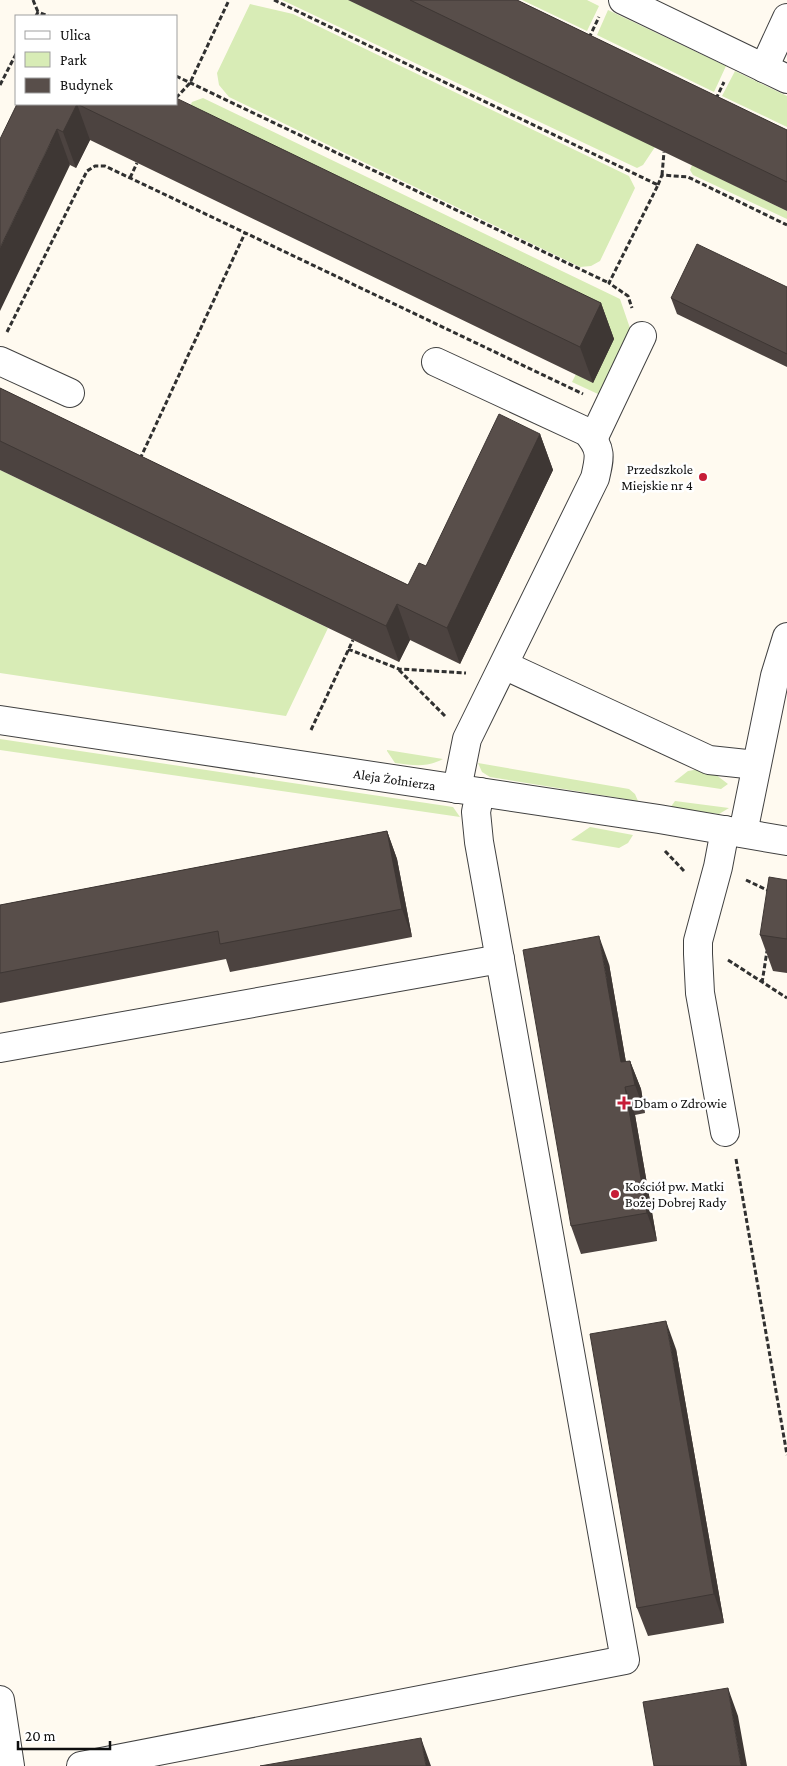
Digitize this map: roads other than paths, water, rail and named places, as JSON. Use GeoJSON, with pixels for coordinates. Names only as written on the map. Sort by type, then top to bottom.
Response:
{"type":"FeatureCollection","features":[{"type":"Feature","properties":{"kind":"street"},"geometry":{"type":"LineString","coordinates":[[623,0],[775,73],[787,18]]}},
{"type":"Feature","properties":{"kind":"street"},"geometry":{"type":"LineString","coordinates":[[593,439],[642,336]]}},
{"type":"Feature","properties":{"kind":"street"},"geometry":{"type":"LineString","coordinates":[[2,348],[70,393]]}},
{"type":"Feature","properties":{"kind":"street"},"geometry":{"type":"LineString","coordinates":[[81,1766],[625,1660],[478,834],[476,812],[468,790],[467,739],[594,478],[599,461],[598,444],[587,432],[436,362]]}},
{"type":"Feature","properties":{"kind":"street"},"geometry":{"type":"LineString","coordinates":[[730,1143],[700,994],[698,941],[718,867],[734,832],[756,766],[775,676],[787,637]]}},
{"type":"Feature","properties":{"kind":"street"},"geometry":{"type":"LineString","coordinates":[[504,665],[709,760],[756,766]]}},
{"type":"Feature","properties":{"kind":"street","name":"Aleja Żołnierza"},"geometry":{"type":"LineString","coordinates":[[0,720],[468,790],[787,841]]}},
{"type":"Feature","properties":{"kind":"street"},"geometry":{"type":"LineString","coordinates":[[0,1048],[500,959]]}},
{"type":"Feature","properties":{"kind":"street"},"geometry":{"type":"LineString","coordinates":[[0,1700],[10,1766]]}},
{"type":"Feature","properties":{"kind":"place","name":"Przedszkole Miejskie nr 4"},"geometry":{"type":"Point","coordinates":[703,477]}},
{"type":"Feature","properties":{"kind":"place","name":"Dbam o Zdrowie"},"geometry":{"type":"Point","coordinates":[624,1103]}},
{"type":"Feature","properties":{"kind":"place","name":"Kościół pw. Matki Bożej Dobrej Rady"},"geometry":{"type":"Point","coordinates":[615,1194]}}]}
